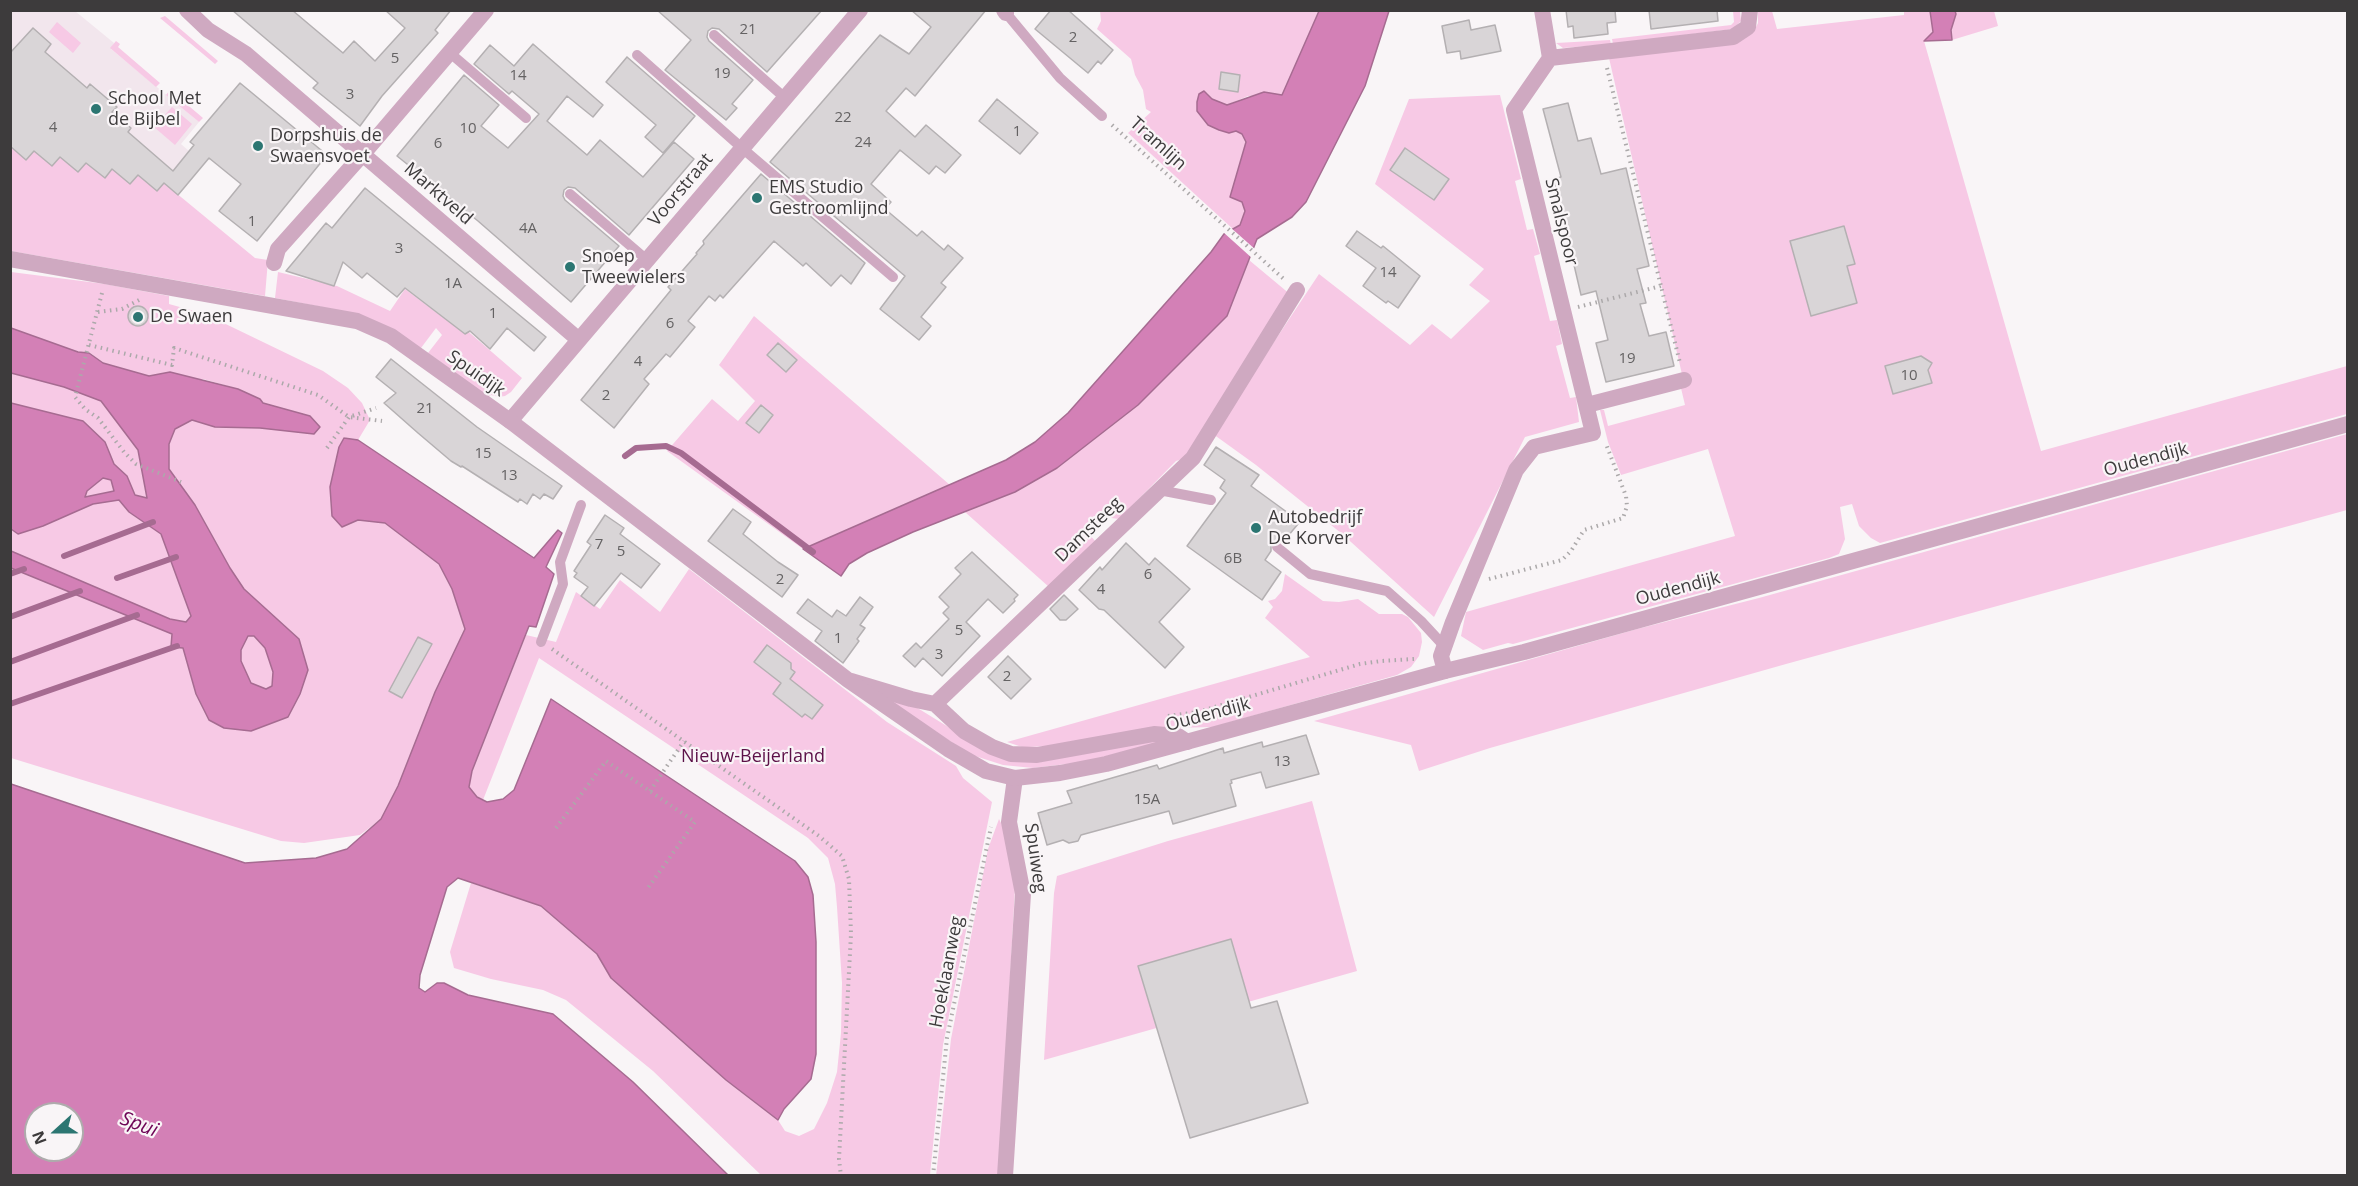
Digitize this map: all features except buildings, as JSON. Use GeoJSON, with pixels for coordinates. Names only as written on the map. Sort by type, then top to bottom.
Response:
{"type":"FeatureCollection","features":[{"type":"Feature","properties":{"kind":"street","name":"Marktveld"},"geometry":{"type":"LineString","coordinates":[[187,10],[208,30],[246,54],[579,340]]}},
{"type":"Feature","properties":{"kind":"street"},"geometry":{"type":"LineString","coordinates":[[274,263],[278,249],[363,155],[486,10]]}},
{"type":"Feature","properties":{"kind":"street","name":"Voorstraat"},"geometry":{"type":"LineString","coordinates":[[510,421],[860,10]]}},
{"type":"Feature","properties":{"kind":"street"},"geometry":{"type":"LineString","coordinates":[[1542,10],[1550,58],[1733,37],[1748,27],[1750,10]]}},
{"type":"Feature","properties":{"kind":"street","name":"Smalspoor"},"geometry":{"type":"LineString","coordinates":[[1550,58],[1514,110],[1593,433]]}},
{"type":"Feature","properties":{"kind":"street","name":"Spuidijk"},"geometry":{"type":"LineString","coordinates":[[10,259],[357,321],[391,336],[510,421],[848,680]]}},
{"type":"Feature","properties":{"kind":"street","name":"Damsteeg"},"geometry":{"type":"LineString","coordinates":[[935,704],[1193,458],[1297,290]]}},
{"type":"Feature","properties":{"kind":"street"},"geometry":{"type":"LineString","coordinates":[[1587,405],[1684,380]]}},
{"type":"Feature","properties":{"kind":"street","name":"Oudendijk"},"geometry":{"type":"LineString","coordinates":[[1015,778],[1060,773],[1106,764],[1187,742],[1444,658],[1524,652],[2348,424]]}},
{"type":"Feature","properties":{"kind":"street"},"geometry":{"type":"LineString","coordinates":[[1444,658],[1468,585],[1516,470],[1534,447],[1593,433]]}},
{"type":"Feature","properties":{"kind":"street"},"geometry":{"type":"LineString","coordinates":[[848,680],[935,704],[964,730],[992,747],[1011,754],[1037,755],[1154,734],[1178,736],[1187,742]]}},
{"type":"Feature","properties":{"kind":"street"},"geometry":{"type":"LineString","coordinates":[[848,680],[948,749],[986,771],[1015,778]]}},
{"type":"Feature","properties":{"kind":"street","name":"Spuiweg"},"geometry":{"type":"LineString","coordinates":[[1005,1176],[1023,894],[1009,822],[1015,778]]}},
{"type":"Feature","properties":{"kind":"lane","name":"Tramlijn"},"geometry":{"type":"LineString","coordinates":[[1005,12],[1060,78],[1102,116]]}},
{"type":"Feature","properties":{"kind":"lane"},"geometry":{"type":"LineString","coordinates":[[714,36],[785,98]]}},
{"type":"Feature","properties":{"kind":"lane"},"geometry":{"type":"LineString","coordinates":[[450,52],[526,118]]}},
{"type":"Feature","properties":{"kind":"lane"},"geometry":{"type":"LineString","coordinates":[[637,55],[893,277]]}},
{"type":"Feature","properties":{"kind":"lane"},"geometry":{"type":"LineString","coordinates":[[570,194],[647,260]]}},
{"type":"Feature","properties":{"kind":"lane"},"geometry":{"type":"LineString","coordinates":[[1159,490],[1211,500]]}},
{"type":"Feature","properties":{"kind":"lane"},"geometry":{"type":"LineString","coordinates":[[541,642],[563,584],[560,562],[582,505]]}},
{"type":"Feature","properties":{"kind":"lane"},"geometry":{"type":"LineString","coordinates":[[1277,547],[1310,574],[1387,591],[1421,621],[1444,658]]}},
{"type":"Feature","properties":{"kind":"path"},"geometry":{"type":"LineString","coordinates":[[1603,52],[1684,380]]}},
{"type":"Feature","properties":{"kind":"path","name":"Tramlijn"},"geometry":{"type":"LineString","coordinates":[[1102,116],[1257,257],[1297,290]]}},
{"type":"Feature","properties":{"kind":"path"},"geometry":{"type":"LineString","coordinates":[[106,275],[75,397],[85,409],[98,418],[136,464],[182,482]]}},
{"type":"Feature","properties":{"kind":"path"},"geometry":{"type":"LineString","coordinates":[[1563,311],[1661,286]]}},
{"type":"Feature","properties":{"kind":"path"},"geometry":{"type":"LineString","coordinates":[[98,312],[108,312]]}},
{"type":"Feature","properties":{"kind":"path"},"geometry":{"type":"LineString","coordinates":[[88,345],[172,365],[174,348],[318,395],[349,417],[382,421]]}},
{"type":"Feature","properties":{"kind":"path"},"geometry":{"type":"LineString","coordinates":[[327,448],[349,417],[376,408]]}},
{"type":"Feature","properties":{"kind":"path"},"geometry":{"type":"LineString","coordinates":[[1468,585],[1562,560],[1571,551],[1584,530],[1623,518],[1627,506],[1619,477],[1607,445],[1593,433]]}},
{"type":"Feature","properties":{"kind":"path"},"geometry":{"type":"LineString","coordinates":[[541,642],[819,836],[842,856],[849,879],[851,934],[839,1159],[841,1176]]}},
{"type":"Feature","properties":{"kind":"path"},"geometry":{"type":"LineString","coordinates":[[1160,718],[1198,712],[1360,664],[1381,660],[1444,658]]}},
{"type":"Feature","properties":{"kind":"path"},"geometry":{"type":"LineString","coordinates":[[650,791],[684,741]]}},
{"type":"Feature","properties":{"kind":"path"},"geometry":{"type":"LineString","coordinates":[[556,828],[606,761],[695,822],[648,888]]}},
{"type":"Feature","properties":{"kind":"path","name":"Hoeklaanweg"},"geometry":{"type":"LineString","coordinates":[[933,1176],[948,1038],[993,818]]}},
{"type":"Feature","properties":{"kind":"shaded area","name":"School Met de Bijbel"},"geometry":{"type":"Polygon","coordinates":[[[11,11],[75,11],[114,43],[111,49],[199,122],[181,144],[190,152],[157,191],[78,172],[34,151],[26,160],[11,146],[11,11]]]}},
{"type":"Feature","properties":{"kind":"green space"},"geometry":{"type":"Polygon","coordinates":[[[1100,11],[1319,11],[1282,95],[1248,96],[1227,105],[1211,99],[1207,93],[1208,125],[1219,130],[1236,131],[1242,134],[1246,142],[1242,202],[1245,211],[1240,225],[1233,229],[1128,133],[1151,112],[1146,109],[1143,90],[1135,75],[1131,59],[1097,29],[1101,21],[1100,11]]]}},
{"type":"Feature","properties":{"kind":"green space"},"geometry":{"type":"Polygon","coordinates":[[[1733,11],[1740,11],[1741,21],[1733,29],[1613,44],[1612,39],[1731,25],[1734,22],[1733,11]]]}},
{"type":"Feature","properties":{"kind":"green space"},"geometry":{"type":"Polygon","coordinates":[[[1758,11],[1772,11],[1777,29],[1904,15],[1904,11],[1930,11],[1934,32],[1924,41],[2041,451],[2347,366],[2347,414],[1880,543],[1859,526],[1852,504],[1840,507],[1845,539],[1839,554],[1829,558],[1513,644],[1508,643],[1483,650],[1461,636],[1466,612],[1735,536],[1708,449],[1621,475],[1608,442],[1600,410],[1604,410],[1608,426],[1685,405],[1680,384],[1684,383],[1609,58],[1754,31],[1758,23],[1758,11]]]}},
{"type":"Feature","properties":{"kind":"green space"},"geometry":{"type":"Polygon","coordinates":[[[1955,11],[1994,11],[1998,26],[1952,40],[1951,30],[1955,11]]]}},
{"type":"Feature","properties":{"kind":"green space"},"geometry":{"type":"Polygon","coordinates":[[[165,16],[218,61],[215,64],[160,18],[165,16]]]}},
{"type":"Feature","properties":{"kind":"green space"},"geometry":{"type":"Polygon","coordinates":[[[57,22],[81,43],[73,53],[49,32],[57,22]]]}},
{"type":"Feature","properties":{"kind":"green space"},"geometry":{"type":"Polygon","coordinates":[[[1610,40],[1611,44],[1563,48],[1556,43],[1610,40]]]}},
{"type":"Feature","properties":{"kind":"green space"},"geometry":{"type":"Polygon","coordinates":[[[116,41],[120,44],[118,47],[160,83],[156,87],[110,48],[116,41]]]}},
{"type":"Feature","properties":{"kind":"green space"},"geometry":{"type":"Polygon","coordinates":[[[170,90],[203,118],[199,122],[166,95],[170,90]]]}},
{"type":"Feature","properties":{"kind":"green space"},"geometry":{"type":"Polygon","coordinates":[[[1500,95],[1521,179],[1515,181],[1527,230],[1533,229],[1540,254],[1534,256],[1550,321],[1557,320],[1562,344],[1556,346],[1570,398],[1576,397],[1579,422],[1525,437],[1434,617],[1341,533],[1213,434],[1319,274],[1410,345],[1432,324],[1451,339],[1490,301],[1469,285],[1484,269],[1375,184],[1409,99],[1500,95]]]}},
{"type":"Feature","properties":{"kind":"green space"},"geometry":{"type":"Polygon","coordinates":[[[172,107],[192,124],[175,145],[154,127],[172,107]]]}},
{"type":"Feature","properties":{"kind":"green space"},"geometry":{"type":"Polygon","coordinates":[[[10,146],[86,163],[105,178],[112,169],[130,184],[138,175],[164,183],[255,258],[268,260],[265,296],[11,251],[10,146]]]}},
{"type":"Feature","properties":{"kind":"green space"},"geometry":{"type":"Polygon","coordinates":[[[1249,260],[1291,295],[1185,458],[1176,461],[1119,519],[1104,517],[1088,533],[1096,542],[1049,587],[965,512],[1015,492],[1057,468],[1138,405],[1227,316],[1249,260]]]}},
{"type":"Feature","properties":{"kind":"green space"},"geometry":{"type":"Polygon","coordinates":[[[11,272],[105,284],[169,296],[169,304],[205,314],[323,371],[348,388],[362,403],[370,420],[358,440],[344,438],[342,526],[358,520],[385,523],[439,564],[452,589],[465,629],[435,692],[398,786],[381,819],[360,835],[304,843],[281,841],[11,758],[11,568],[172,634],[183,648],[196,694],[209,719],[224,728],[251,731],[299,639],[244,589],[230,568],[195,505],[169,469],[169,444],[175,429],[192,420],[215,427],[260,428],[309,416],[263,403],[260,399],[238,389],[203,379],[195,380],[170,372],[149,376],[103,363],[89,352],[78,352],[11,328],[11,272]]]}},
{"type":"Feature","properties":{"kind":"green space"},"geometry":{"type":"Polygon","coordinates":[[[278,272],[337,286],[390,311],[405,289],[445,319],[456,321],[522,378],[505,396],[491,395],[488,397],[428,353],[442,335],[436,328],[421,348],[348,312],[275,298],[278,272]]]}},
{"type":"Feature","properties":{"kind":"green space"},"geometry":{"type":"Polygon","coordinates":[[[754,316],[950,485],[803,549],[667,451],[712,399],[738,421],[755,401],[719,365],[754,316]]]}},
{"type":"Feature","properties":{"kind":"green space"},"geometry":{"type":"Polygon","coordinates":[[[10,373],[64,387],[101,401],[138,450],[147,499],[135,495],[127,476],[114,464],[105,442],[83,421],[11,403],[10,373]]]}},
{"type":"Feature","properties":{"kind":"green space"},"geometry":{"type":"Polygon","coordinates":[[[2347,434],[2347,510],[1786,664],[1490,748],[1419,771],[1411,745],[1314,721],[1637,629],[1759,598],[2347,434]]]}},
{"type":"Feature","properties":{"kind":"green space"},"geometry":{"type":"Polygon","coordinates":[[[104,477],[111,480],[115,491],[85,497],[87,491],[104,477]]]}},
{"type":"Feature","properties":{"kind":"green space"},"geometry":{"type":"Polygon","coordinates":[[[119,500],[129,512],[161,534],[191,616],[186,622],[170,619],[11,551],[10,529],[18,534],[43,526],[93,504],[119,500]]]}},
{"type":"Feature","properties":{"kind":"green space","name":"Nieuw-Beijerland"},"geometry":{"type":"Polygon","coordinates":[[[689,569],[887,722],[956,766],[963,778],[992,802],[943,1045],[930,1175],[761,1175],[653,1071],[566,1000],[543,990],[454,968],[450,952],[471,883],[541,906],[597,954],[611,978],[726,1080],[778,1120],[785,1131],[799,1136],[814,1129],[827,1103],[837,1072],[841,1033],[842,983],[835,884],[828,858],[808,838],[539,658],[483,800],[477,797],[469,787],[472,771],[526,635],[556,642],[576,592],[600,609],[620,580],[660,612],[689,569]]]}},
{"type":"Feature","properties":{"kind":"green space"},"geometry":{"type":"Polygon","coordinates":[[[1285,574],[1323,601],[1339,602],[1358,599],[1379,614],[1402,614],[1408,617],[1421,633],[1419,656],[1411,667],[1397,675],[1213,727],[1170,728],[1050,749],[1022,747],[1007,742],[1310,657],[1265,618],[1273,607],[1268,601],[1275,599],[1282,591],[1285,574]]]}},
{"type":"Feature","properties":{"kind":"green space"},"geometry":{"type":"Polygon","coordinates":[[[248,636],[254,636],[265,648],[273,672],[272,687],[266,689],[251,683],[241,661],[241,650],[248,636]]]}},
{"type":"Feature","properties":{"kind":"green space"},"geometry":{"type":"Polygon","coordinates":[[[870,691],[911,704],[984,749],[1164,741],[1084,762],[1033,768],[1003,765],[972,755],[870,691]]]}},
{"type":"Feature","properties":{"kind":"green space"},"geometry":{"type":"Polygon","coordinates":[[[1312,801],[1357,971],[1044,1060],[1057,876],[1168,841],[1312,801]]]}},
{"type":"Feature","properties":{"kind":"green space"},"geometry":{"type":"Polygon","coordinates":[[[999,819],[1005,831],[1015,888],[999,1175],[936,1176],[951,1039],[988,849],[999,819]]]}},
{"type":"Feature","properties":{"kind":"water"},"geometry":{"type":"Polygon","coordinates":[[[1319,11],[1389,11],[1365,86],[1306,202],[1292,217],[1257,239],[1227,316],[1138,405],[1057,468],[1015,492],[913,532],[867,553],[849,564],[841,576],[803,549],[1006,460],[1035,442],[1068,413],[1211,252],[1224,234],[1240,225],[1245,211],[1242,202],[1230,197],[1246,142],[1242,134],[1236,131],[1229,133],[1208,125],[1197,111],[1199,94],[1204,91],[1212,99],[1227,105],[1264,92],[1282,95],[1319,11]]]}},
{"type":"Feature","properties":{"kind":"water"},"geometry":{"type":"Polygon","coordinates":[[[1930,11],[1955,11],[1951,30],[1952,40],[1924,41],[1933,32],[1930,11]]]}},
{"type":"Feature","properties":{"kind":"water"},"geometry":{"type":"Polygon","coordinates":[[[11,328],[78,352],[89,353],[103,363],[149,376],[170,372],[238,389],[260,399],[263,403],[310,416],[320,427],[314,434],[260,428],[215,427],[192,420],[175,429],[169,444],[169,469],[195,505],[244,589],[299,639],[308,670],[300,694],[288,717],[251,731],[224,728],[209,720],[196,694],[183,648],[171,647],[172,634],[11,568],[11,551],[170,619],[186,622],[191,616],[161,534],[129,512],[119,500],[93,504],[43,526],[18,534],[11,529],[11,403],[83,421],[105,442],[114,464],[127,476],[135,495],[147,498],[138,450],[101,401],[64,387],[11,373],[11,328]],[[103,478],[87,491],[85,497],[114,491],[111,480],[103,478]],[[248,636],[241,650],[241,661],[251,683],[266,689],[272,686],[273,672],[265,648],[254,636],[248,636]]]}},
{"type":"Feature","properties":{"kind":"water","name":"Spui"},"geometry":{"type":"Polygon","coordinates":[[[344,438],[358,440],[534,558],[558,530],[562,533],[546,567],[554,574],[536,627],[529,626],[472,771],[469,787],[477,797],[487,802],[503,799],[514,790],[551,699],[795,861],[808,877],[813,895],[816,942],[816,1054],[811,1079],[784,1109],[778,1120],[726,1080],[611,978],[597,954],[541,906],[458,878],[447,887],[420,975],[419,988],[425,992],[437,983],[444,983],[468,995],[553,1014],[633,1082],[728,1175],[11,1175],[11,784],[245,863],[316,858],[347,849],[381,819],[398,786],[435,692],[465,629],[452,589],[439,564],[385,523],[358,520],[342,527],[332,516],[330,487],[339,447],[344,438]]]}},
{"type":"Feature","properties":{"kind":"pier"},"geometry":{"type":"Polygon","coordinates":[[[1230,227],[1256,250],[1253,259],[1223,232],[1230,227]]]}},
{"type":"Feature","properties":{"kind":"waterway"},"geometry":{"type":"LineString","coordinates":[[625,456],[636,448],[666,446],[681,453],[813,552]]}},
{"type":"Feature","properties":{"kind":"waterway"},"geometry":{"type":"LineString","coordinates":[[64,556],[153,522]]}},
{"type":"Feature","properties":{"kind":"waterway"},"geometry":{"type":"LineString","coordinates":[[117,578],[176,557]]}},
{"type":"Feature","properties":{"kind":"waterway"},"geometry":{"type":"LineString","coordinates":[[10,574],[24,569]]}},
{"type":"Feature","properties":{"kind":"waterway"},"geometry":{"type":"LineString","coordinates":[[10,617],[80,591]]}},
{"type":"Feature","properties":{"kind":"waterway"},"geometry":{"type":"LineString","coordinates":[[10,662],[137,615]]}},
{"type":"Feature","properties":{"kind":"waterway"},"geometry":{"type":"LineString","coordinates":[[10,704],[177,646]]}},
{"type":"Feature","properties":{"kind":"place","name":"School Met de Bijbel"},"geometry":{"type":"Point","coordinates":[96,109]}},
{"type":"Feature","properties":{"kind":"place","name":"Dorpshuis de Swaensvoet"},"geometry":{"type":"Point","coordinates":[258,146]}},
{"type":"Feature","properties":{"kind":"place","name":"EMS Studio Gestroomlijnd"},"geometry":{"type":"Point","coordinates":[757,198]}},
{"type":"Feature","properties":{"kind":"place","name":"Snoep Tweewielers"},"geometry":{"type":"Point","coordinates":[570,267]}},
{"type":"Feature","properties":{"kind":"place","name":"De Swaen"},"geometry":{"type":"Point","coordinates":[138,317]}},
{"type":"Feature","properties":{"kind":"place","name":"Autobedrijf De Korver"},"geometry":{"type":"Point","coordinates":[1256,528]}}]}
